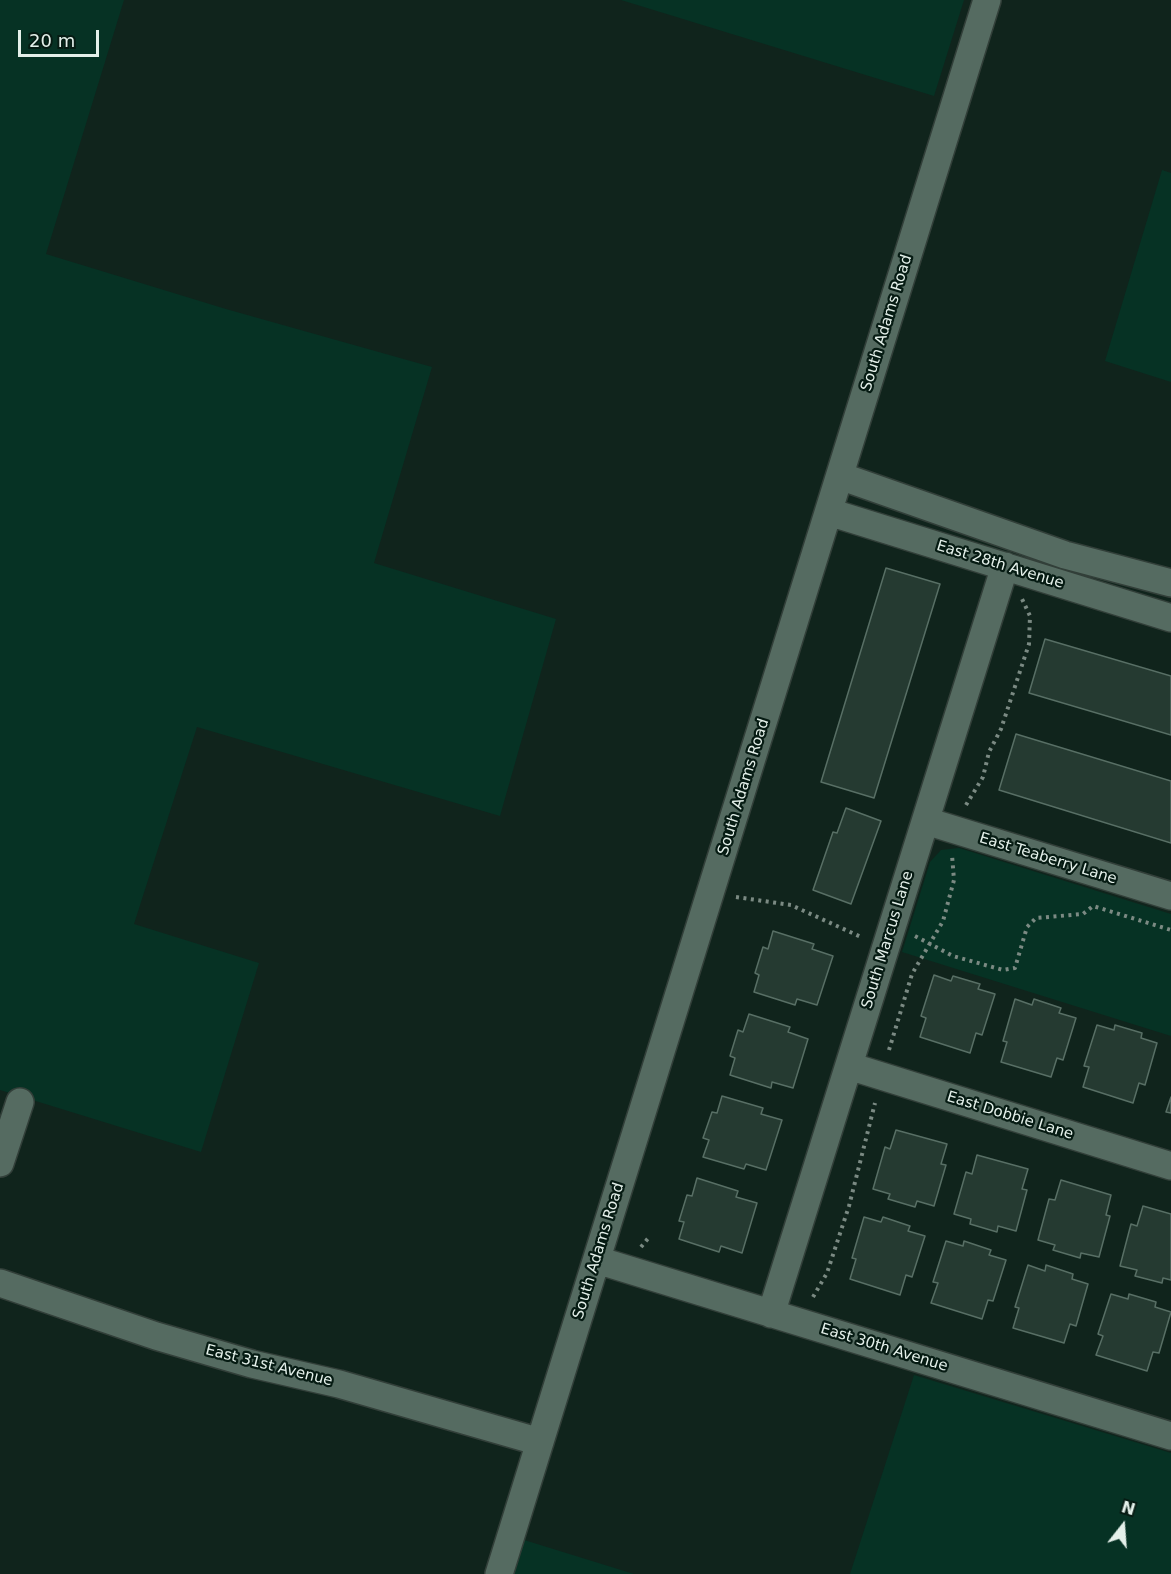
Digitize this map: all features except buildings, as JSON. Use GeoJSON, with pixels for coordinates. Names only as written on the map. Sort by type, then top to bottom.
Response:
{"type":"FeatureCollection","features":[{"type":"Feature","properties":{"kind":"street","name":"South Adams Road"},"geometry":{"type":"LineString","coordinates":[[499,1574],[987,0]]}},
{"type":"Feature","properties":{"kind":"street"},"geometry":{"type":"LineString","coordinates":[[840,476],[1065,555],[1171,583]]}},
{"type":"Feature","properties":{"kind":"street","name":"East 28th Avenue"},"geometry":{"type":"LineString","coordinates":[[829,512],[1171,618]]}},
{"type":"Feature","properties":{"kind":"street","name":"South Marcus Lane"},"geometry":{"type":"LineString","coordinates":[[771,1314],[890,936],[937,825],[1005,566]]}},
{"type":"Feature","properties":{"kind":"street","name":"East Teaberry Lane"},"geometry":{"type":"LineString","coordinates":[[937,825],[1171,896]]}},
{"type":"Feature","properties":{"kind":"street","name":"East Dobbie Lane"},"geometry":{"type":"LineString","coordinates":[[849,1066],[1171,1166]]}},
{"type":"Feature","properties":{"kind":"street"},"geometry":{"type":"LineString","coordinates":[[0,1163],[20,1102]]}},
{"type":"Feature","properties":{"kind":"street","name":"East 30th Avenue"},"geometry":{"type":"LineString","coordinates":[[597,1260],[1171,1436]]}},
{"type":"Feature","properties":{"kind":"street","name":"East 31st Avenue"},"geometry":{"type":"LineString","coordinates":[[0,1283],[156,1336],[252,1364],[339,1384],[540,1442]]}},
{"type":"Feature","properties":{"kind":"path"},"geometry":{"type":"LineString","coordinates":[[813,1297],[827,1273],[849,1206],[874,1114],[878,1075],[900,1019],[912,974],[943,921],[954,880],[937,825],[983,777],[989,752],[1001,729],[1029,644],[1030,616],[1022,598]]}},
{"type":"Feature","properties":{"kind":"path"},"geometry":{"type":"LineString","coordinates":[[712,890],[747,900],[791,905],[864,938],[911,934],[952,956],[1003,970],[1015,968],[1027,927],[1036,918],[1049,915],[1083,915],[1093,906],[1171,930]]}},
{"type":"Feature","properties":{"kind":"green space"},"geometry":{"type":"Polygon","coordinates":[[[0,0],[124,0],[46,254],[226,309],[432,367],[374,563],[556,619],[500,816],[197,727],[134,924],[259,963],[201,1152],[0,1090],[0,0]]]}},
{"type":"Feature","properties":{"kind":"green space"},"geometry":{"type":"Polygon","coordinates":[[[621,0],[964,0],[934,96],[621,0]]]}},
{"type":"Feature","properties":{"kind":"green space"},"geometry":{"type":"Polygon","coordinates":[[[1162,170],[1171,173],[1171,382],[1105,361],[1162,170]]]}},
{"type":"Feature","properties":{"kind":"green space"},"geometry":{"type":"Polygon","coordinates":[[[959,848],[1171,914],[1171,1036],[902,952],[930,862],[941,850],[959,848]]]}},
{"type":"Feature","properties":{"kind":"green space"},"geometry":{"type":"Polygon","coordinates":[[[914,1375],[1171,1453],[1171,1574],[850,1574],[914,1375]]]}},
{"type":"Feature","properties":{"kind":"green space"},"geometry":{"type":"Polygon","coordinates":[[[521,1539],[634,1574],[511,1574],[521,1539]]]}}]}
